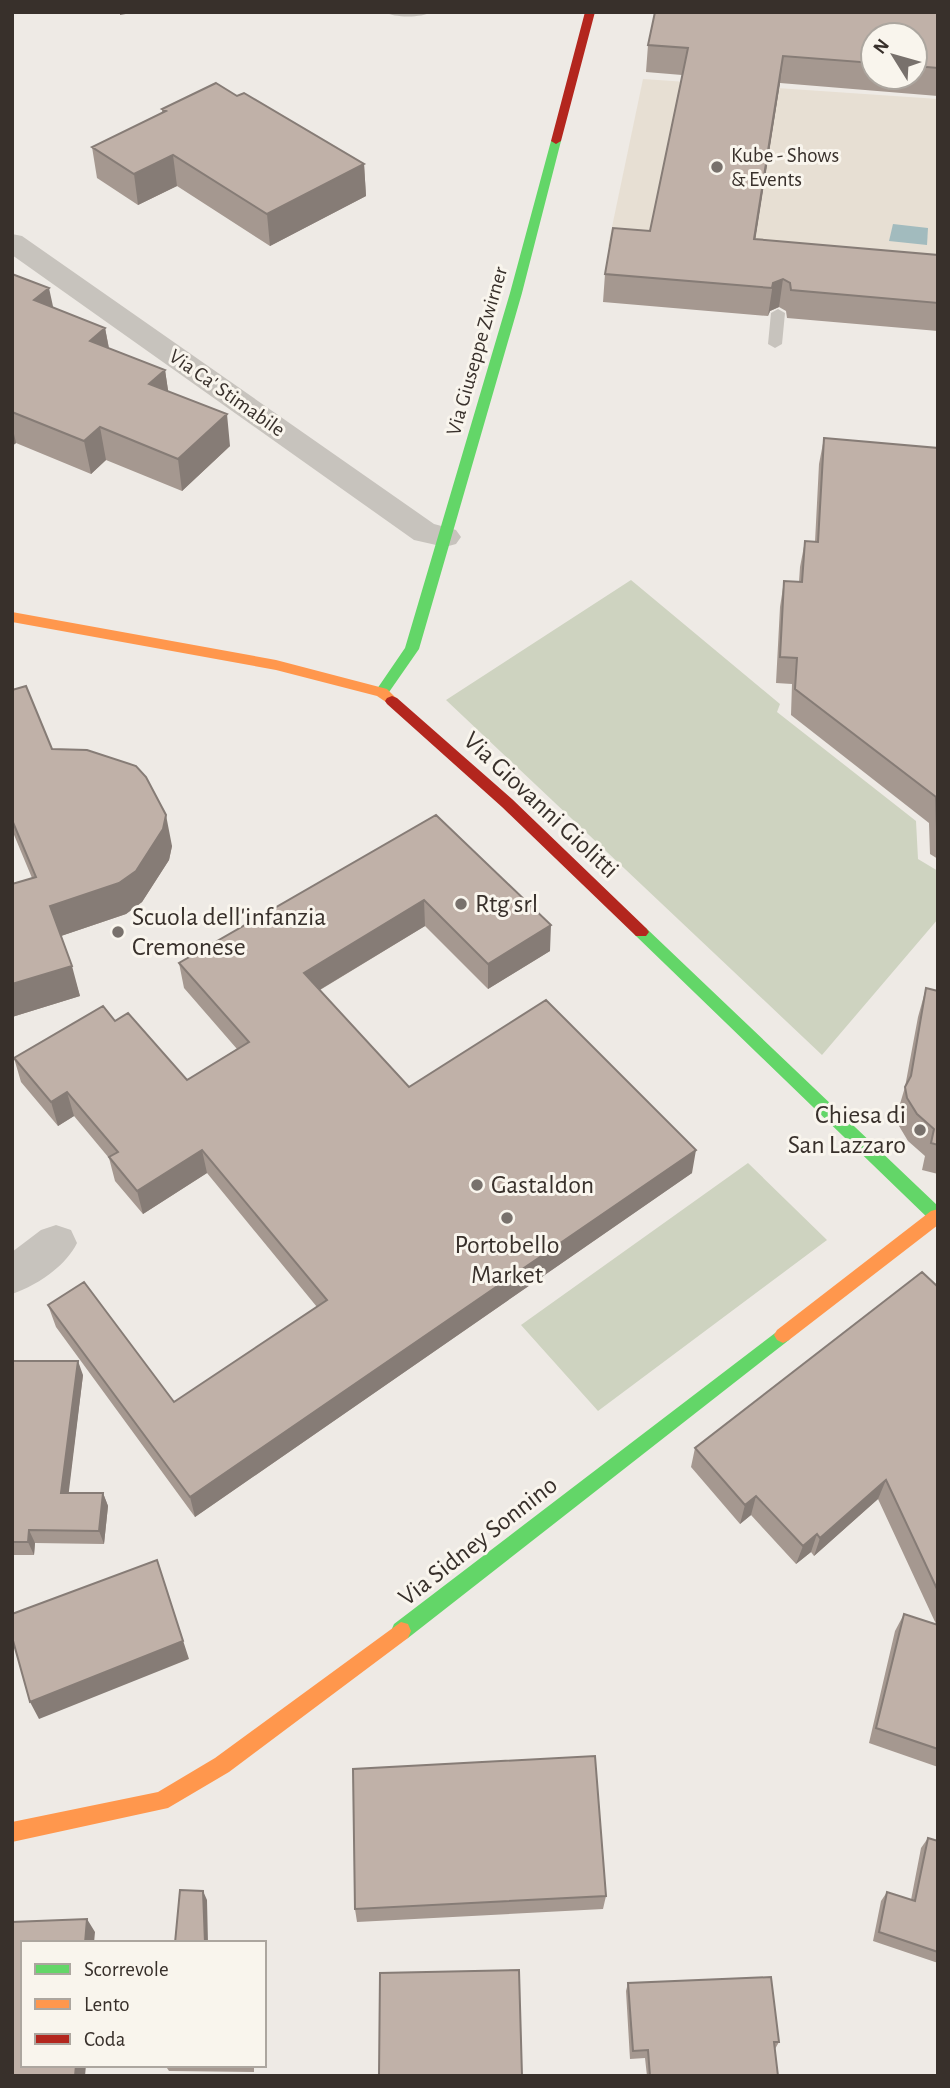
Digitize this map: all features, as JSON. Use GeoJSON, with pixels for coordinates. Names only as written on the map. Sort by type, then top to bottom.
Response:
{"type":"FeatureCollection","features":[{"type":"Feature","properties":{"kind":"street","name":"Via Giuseppe Zwirner"},"geometry":{"type":"LineString","coordinates":[[382,692],[412,649],[516,293],[590,12]]}},
{"type":"Feature","properties":{"kind":"street","name":"Via Ca' Stimabile"},"geometry":{"type":"LineString","coordinates":[[12,242],[425,533],[445,537]]}},
{"type":"Feature","properties":{"kind":"street","name":"Via Giovanni Giolitti"},"geometry":{"type":"LineString","coordinates":[[12,617],[276,666],[382,692],[507,803],[937,1217]]}},
{"type":"Feature","properties":{"kind":"street","name":"Via Sidney Sonnino"},"geometry":{"type":"LineString","coordinates":[[12,1832],[161,1801],[222,1765],[360,1663],[937,1217]]}},
{"type":"Feature","properties":{"kind":"street"},"geometry":{"type":"LineString","coordinates":[[12,1276],[56,1243]]}},
{"type":"Feature","properties":{"kind":"lane"},"geometry":{"type":"LineString","coordinates":[[391,12],[425,12]]}},
{"type":"Feature","properties":{"kind":"lane"},"geometry":{"type":"LineString","coordinates":[[775,344],[778,313]]}},
{"type":"Feature","properties":{"kind":"green space"},"geometry":{"type":"Polygon","coordinates":[[[631,580],[780,704],[777,712],[916,821],[918,859],[938,871],[938,919],[822,1055],[446,700],[631,580]]]}},
{"type":"Feature","properties":{"kind":"green space"},"geometry":{"type":"Polygon","coordinates":[[[748,1163],[827,1240],[598,1411],[521,1325],[748,1163]]]}},
{"type":"Feature","properties":{"kind":"shaded area"},"geometry":{"type":"Polygon","coordinates":[[[643,79],[938,99],[938,275],[608,246],[643,79]]]}},
{"type":"Feature","properties":{"kind":"water"},"geometry":{"type":"Polygon","coordinates":[[[893,224],[928,228],[927,245],[889,241],[893,224]]]}},
{"type":"Feature","properties":{"kind":"building"},"geometry":{"type":"Polygon","coordinates":[[[655,12],[938,12],[938,68],[929,67],[929,21],[859,21],[859,62],[783,56],[754,239],[938,255],[938,303],[791,290],[790,283],[783,279],[773,283],[772,288],[605,274],[613,228],[650,231],[688,48],[648,45],[655,12]]]}},
{"type":"Feature","properties":{"kind":"building"},"geometry":{"type":"Polygon","coordinates":[[[216,83],[237,96],[244,93],[364,164],[267,214],[173,155],[134,174],[92,147],[216,83]]]}},
{"type":"Feature","properties":{"kind":"building"},"geometry":{"type":"Polygon","coordinates":[[[12,274],[49,288],[34,300],[105,328],[90,341],[165,370],[149,384],[227,414],[178,459],[100,427],[84,441],[12,412],[12,274]]]}},
{"type":"Feature","properties":{"kind":"building"},"geometry":{"type":"Polygon","coordinates":[[[824,438],[938,448],[938,829],[936,797],[795,689],[797,658],[780,657],[784,581],[802,582],[805,541],[818,542],[824,438]]]}},
{"type":"Feature","properties":{"kind":"building"},"geometry":{"type":"Polygon","coordinates":[[[26,686],[52,749],[87,750],[136,766],[146,777],[166,815],[163,829],[136,871],[119,883],[50,906],[72,966],[12,984],[12,884],[36,877],[12,820],[12,690],[26,686]]]}},
{"type":"Feature","properties":{"kind":"building"},"geometry":{"type":"Polygon","coordinates":[[[436,815],[551,925],[488,964],[424,900],[304,973],[409,1087],[546,1000],[696,1150],[190,1497],[48,1305],[84,1282],[174,1402],[327,1300],[202,1150],[137,1191],[109,1157],[118,1152],[67,1092],[51,1102],[14,1058],[103,1006],[115,1021],[128,1013],[187,1080],[249,1042],[179,963],[436,815]]]}},
{"type":"Feature","properties":{"kind":"building"},"geometry":{"type":"Polygon","coordinates":[[[926,988],[938,991],[938,1145],[931,1143],[934,1129],[917,1114],[907,1098],[905,1087],[911,1076],[926,988]]]}},
{"type":"Feature","properties":{"kind":"building"},"geometry":{"type":"Polygon","coordinates":[[[922,1272],[938,1287],[938,1591],[886,1480],[820,1538],[817,1534],[803,1546],[756,1496],[745,1505],[695,1448],[922,1272]]]}},
{"type":"Feature","properties":{"kind":"building"},"geometry":{"type":"Polygon","coordinates":[[[12,1361],[78,1361],[61,1493],[103,1493],[99,1531],[29,1530],[28,1542],[12,1542],[12,1361]]]}},
{"type":"Feature","properties":{"kind":"building"},"geometry":{"type":"Polygon","coordinates":[[[157,1560],[183,1641],[30,1702],[12,1637],[12,1614],[157,1560]]]}},
{"type":"Feature","properties":{"kind":"building"},"geometry":{"type":"Polygon","coordinates":[[[904,1614],[938,1625],[938,1749],[876,1728],[904,1614]]]}},
{"type":"Feature","properties":{"kind":"building"},"geometry":{"type":"Polygon","coordinates":[[[595,1756],[606,1896],[355,1909],[353,1769],[595,1756]]]}},
{"type":"Feature","properties":{"kind":"building"},"geometry":{"type":"Polygon","coordinates":[[[928,1838],[938,1841],[938,1952],[879,1932],[887,1892],[915,1901],[928,1838]]]}},
{"type":"Feature","properties":{"kind":"building"},"geometry":{"type":"Polygon","coordinates":[[[180,1890],[203,1891],[205,1941],[175,1941],[180,1890]]]}},
{"type":"Feature","properties":{"kind":"building"},"geometry":{"type":"Polygon","coordinates":[[[87,1919],[85,1941],[21,1941],[21,2067],[76,2067],[75,2076],[12,2076],[12,1922],[87,1919]]]}},
{"type":"Feature","properties":{"kind":"building"},"geometry":{"type":"Polygon","coordinates":[[[519,1970],[522,2076],[379,2076],[380,1973],[519,1970]]]}},
{"type":"Feature","properties":{"kind":"building"},"geometry":{"type":"Polygon","coordinates":[[[771,1977],[779,2042],[774,2042],[778,2076],[650,2076],[648,2050],[633,2051],[628,1983],[771,1977]]]}},
{"type":"Feature","properties":{"kind":"traffic: fast"},"geometry":{"type":"LineString","coordinates":[[382,692],[412,649],[516,293],[556,141]]}},
{"type":"Feature","properties":{"kind":"traffic: fast"},"geometry":{"type":"LineString","coordinates":[[641,932],[938,1217]]}},
{"type":"Feature","properties":{"kind":"traffic: fast"},"geometry":{"type":"LineString","coordinates":[[401,1631],[783,1335]]}},
{"type":"Feature","properties":{"kind":"traffic: slow"},"geometry":{"type":"LineString","coordinates":[[12,617],[276,665],[382,692],[392,701]]}},
{"type":"Feature","properties":{"kind":"traffic: slow"},"geometry":{"type":"LineString","coordinates":[[783,1335],[937,1216]]}},
{"type":"Feature","properties":{"kind":"traffic: slow"},"geometry":{"type":"LineString","coordinates":[[12,1832],[161,1801],[222,1765],[401,1631]]}},
{"type":"Feature","properties":{"kind":"traffic: jam"},"geometry":{"type":"LineString","coordinates":[[556,141],[590,12]]}},
{"type":"Feature","properties":{"kind":"traffic: jam"},"geometry":{"type":"LineString","coordinates":[[392,701],[507,803],[641,932]]}},
{"type":"Feature","properties":{"kind":"place","name":"Kube - Shows & Events"},"geometry":{"type":"Point","coordinates":[717,167]}},
{"type":"Feature","properties":{"kind":"place","name":"Rtg srl"},"geometry":{"type":"Point","coordinates":[461,904]}},
{"type":"Feature","properties":{"kind":"place","name":"Scuola dell'infanzia Cremonese"},"geometry":{"type":"Point","coordinates":[118,932]}},
{"type":"Feature","properties":{"kind":"place","name":"Chiesa di San Lazzaro"},"geometry":{"type":"Point","coordinates":[920,1130]}},
{"type":"Feature","properties":{"kind":"place","name":"Gastaldon"},"geometry":{"type":"Point","coordinates":[477,1185]}},
{"type":"Feature","properties":{"kind":"place","name":"Portobello Market"},"geometry":{"type":"Point","coordinates":[507,1218]}}]}
